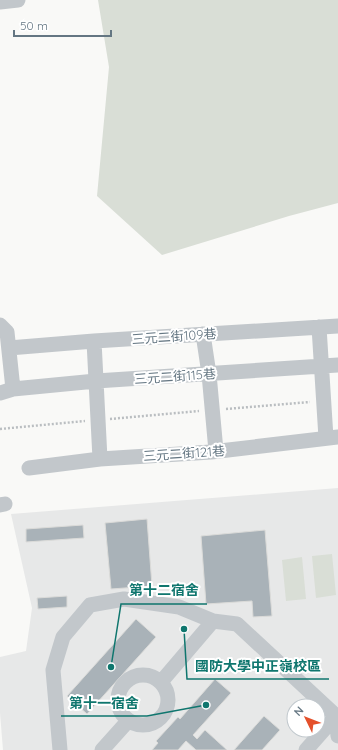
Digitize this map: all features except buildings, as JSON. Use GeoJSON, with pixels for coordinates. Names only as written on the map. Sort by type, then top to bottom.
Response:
{"type":"FeatureCollection","features":[{"type":"Feature","properties":{"kind":"street"},"geometry":{"type":"LineString","coordinates":[[0,2],[18,0]]}},
{"type":"Feature","properties":{"kind":"street"},"geometry":{"type":"LineString","coordinates":[[0,325],[7,332],[10,348],[6,391]]}},
{"type":"Feature","properties":{"kind":"street","name":"三元二街109巷"},"geometry":{"type":"LineString","coordinates":[[10,348],[94,341],[338,326]]}},
{"type":"Feature","properties":{"kind":"street"},"geometry":{"type":"LineString","coordinates":[[319,327],[324,401],[332,437]]}},
{"type":"Feature","properties":{"kind":"street"},"geometry":{"type":"LineString","coordinates":[[203,334],[209,374],[211,410],[216,452]]}},
{"type":"Feature","properties":{"kind":"street"},"geometry":{"type":"LineString","coordinates":[[94,341],[100,459]]}},
{"type":"Feature","properties":{"kind":"street","name":"三元二街115巷"},"geometry":{"type":"LineString","coordinates":[[6,391],[96,381],[338,365]]}},
{"type":"Feature","properties":{"kind":"street","name":"三元二街121巷"},"geometry":{"type":"LineString","coordinates":[[29,468],[100,459],[216,452],[332,437]]}},
{"type":"Feature","properties":{"kind":"street"},"geometry":{"type":"LineString","coordinates":[[60,750],[53,670],[63,637],[90,605],[124,599],[179,607],[213,621],[237,624],[337,716],[338,736]]}},
{"type":"Feature","properties":{"kind":"street"},"geometry":{"type":"LineString","coordinates":[[161,682],[213,621]]}},
{"type":"Feature","properties":{"kind":"street"},"geometry":{"type":"LineString","coordinates":[[148,675],[161,682],[168,695],[167,709],[158,721],[145,726],[128,721],[120,712],[117,698],[123,685],[134,676],[148,675]]}},
{"type":"Feature","properties":{"kind":"street"},"geometry":{"type":"LineString","coordinates":[[306,750],[337,716]]}},
{"type":"Feature","properties":{"kind":"street"},"geometry":{"type":"LineString","coordinates":[[102,750],[128,721]]}},
{"type":"Feature","properties":{"kind":"path"},"geometry":{"type":"LineString","coordinates":[[0,429],[324,401]]}},
{"type":"Feature","properties":{"kind":"shaded area"},"geometry":{"type":"Polygon","coordinates":[[[98,0],[338,0],[338,203],[289,216],[162,255],[97,196],[109,67],[98,0]]]}},
{"type":"Feature","properties":{"kind":"shaded area"},"geometry":{"type":"Polygon","coordinates":[[[338,488],[338,750],[3,750],[0,713],[0,657],[26,651],[32,608],[11,514],[338,488]]]}},
{"type":"Feature","properties":{"kind":"shaded area"},"geometry":{"type":"Polygon","coordinates":[[[332,554],[336,595],[316,598],[312,556],[332,554]]]}},
{"type":"Feature","properties":{"kind":"shaded area"},"geometry":{"type":"Polygon","coordinates":[[[302,557],[306,599],[286,601],[282,560],[302,557]]]}},
{"type":"Feature","properties":{"kind":"place","name":"國防大學中正嶺校區"},"geometry":{"type":"Point","coordinates":[184,629]}},
{"type":"Feature","properties":{"kind":"place","name":"第十二宿舍"},"geometry":{"type":"Point","coordinates":[111,667]}},
{"type":"Feature","properties":{"kind":"place","name":"第十一宿舍"},"geometry":{"type":"Point","coordinates":[206,705]}}]}
